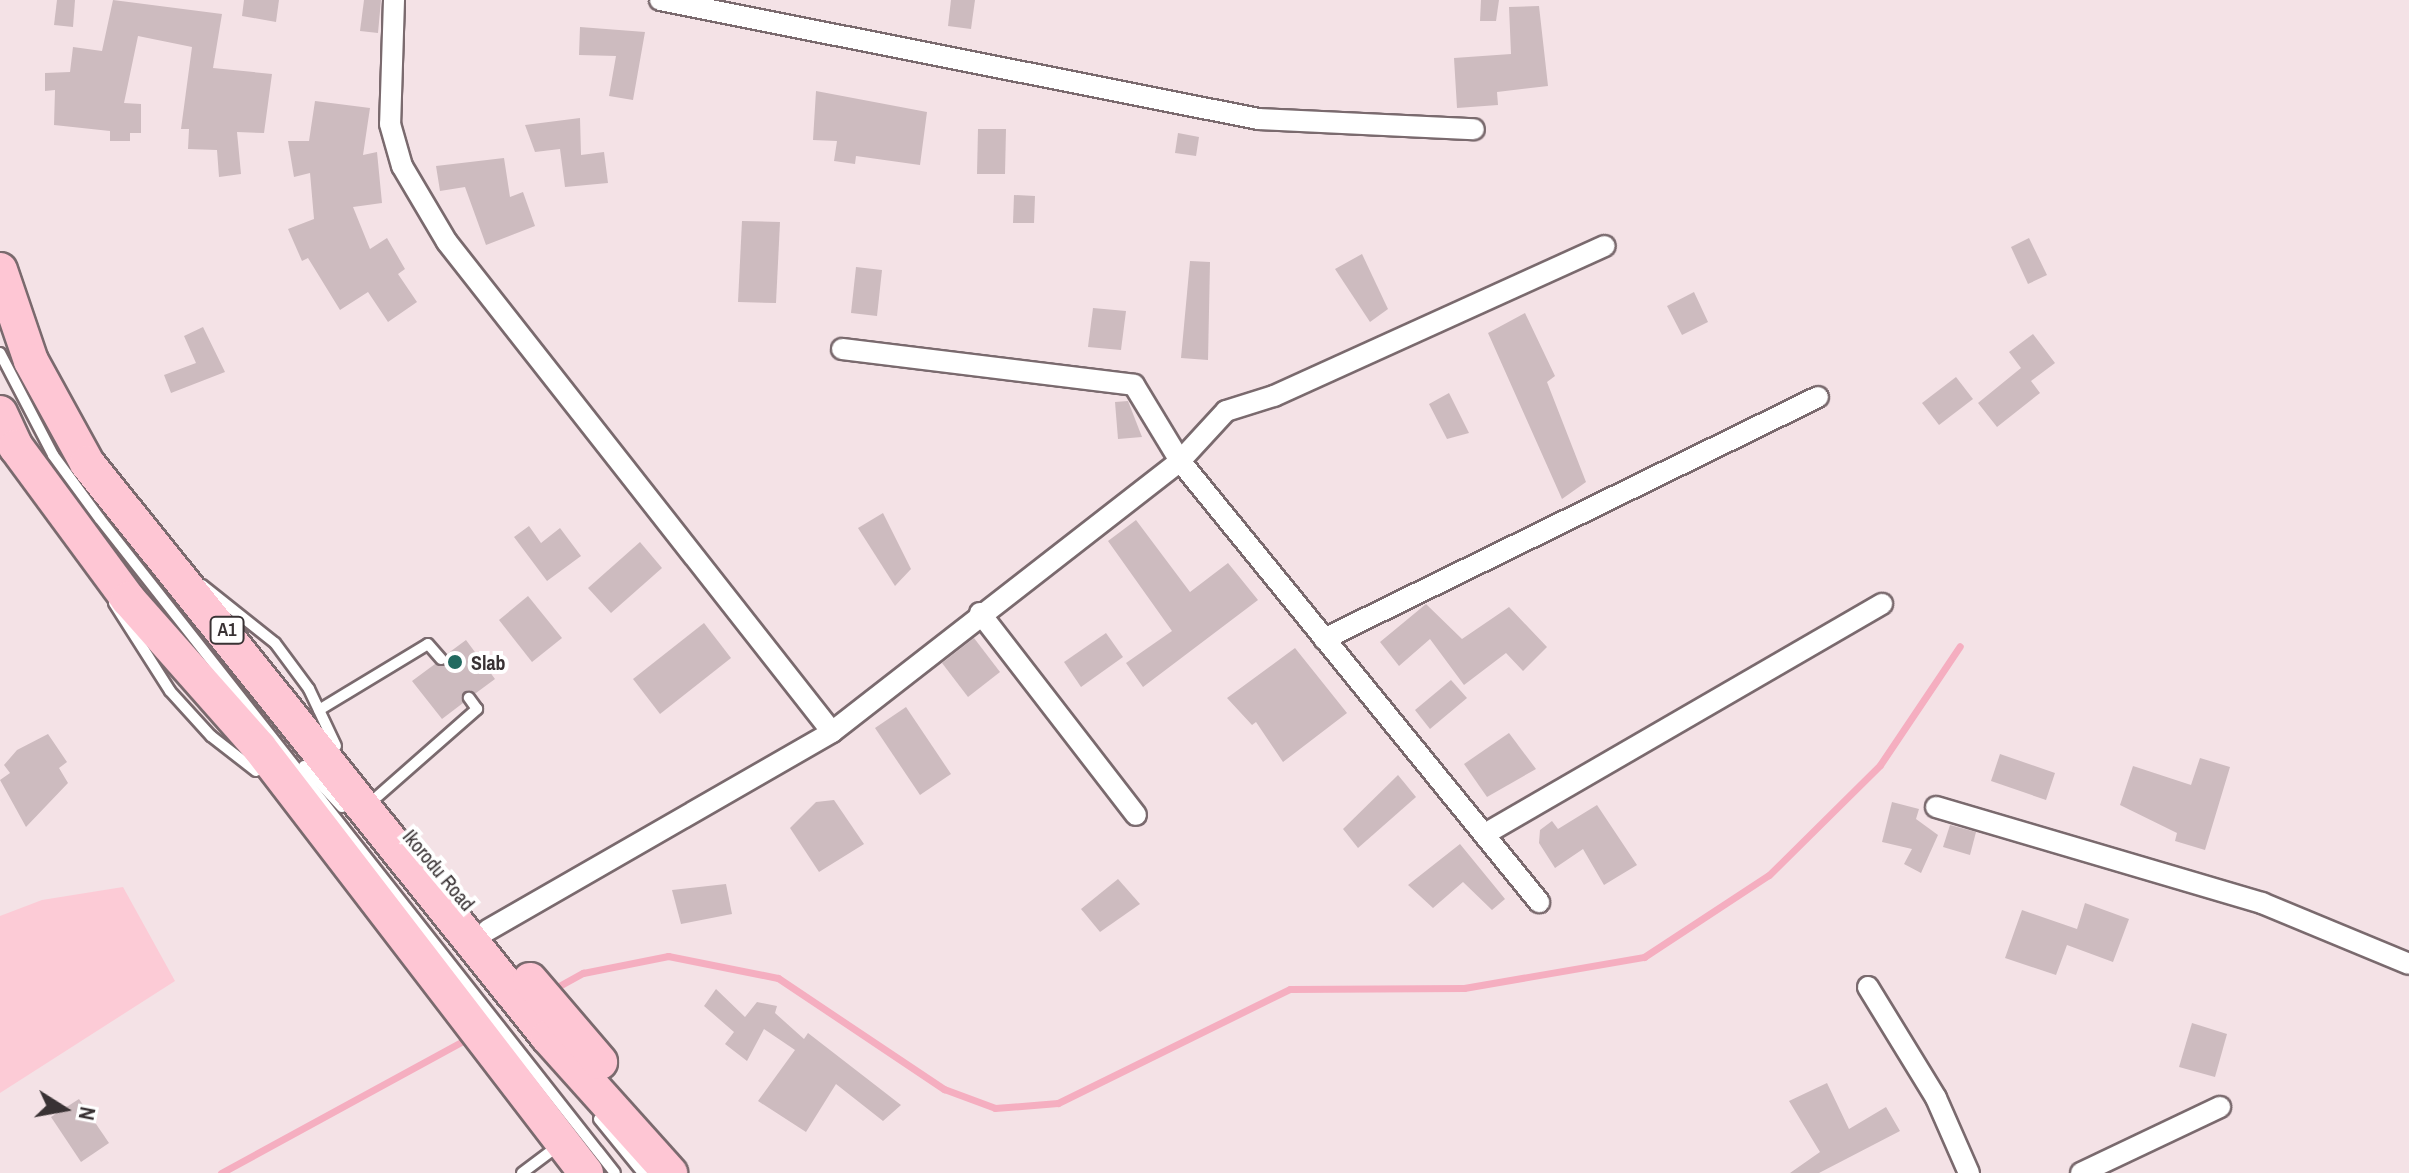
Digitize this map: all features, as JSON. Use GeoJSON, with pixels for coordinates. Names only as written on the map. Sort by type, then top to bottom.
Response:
{"type":"FeatureCollection","features":[{"type":"Feature","properties":{"kind":"highway","name":"Ikorodu Road"},"geometry":{"type":"LineString","coordinates":[[0,270],[31,361],[56,413],[87,463],[336,746],[488,930],[474,982]]}},
{"type":"Feature","properties":{"kind":"highway","name":"Ikorodu Road"},"geometry":{"type":"LineString","coordinates":[[0,413],[8,452],[86,543],[256,771],[474,982]]}},
{"type":"Feature","properties":{"kind":"highway","name":"Ikorodu Road"},"geometry":{"type":"LineString","coordinates":[[180,571],[474,982],[530,1050],[692,1173]]}},
{"type":"Feature","properties":{"kind":"highway","name":"Ikorodu Road"},"geometry":{"type":"LineString","coordinates":[[128,599],[474,982],[530,1050],[670,1173]]}},
{"type":"Feature","properties":{"kind":"highway","name":"Ikorodu Road"},"geometry":{"type":"LineString","coordinates":[[530,1050],[564,1161]]}},
{"type":"Feature","properties":{"kind":"highway","name":"Ikorodu Road"},"geometry":{"type":"LineString","coordinates":[[530,1050],[586,1173]]}},
{"type":"Feature","properties":{"kind":"street"},"geometry":{"type":"LineString","coordinates":[[394,0],[390,124],[402,166],[447,242],[832,732]]}},
{"type":"Feature","properties":{"kind":"street"},"geometry":{"type":"LineString","coordinates":[[660,0],[1258,119],[1474,129]]}},
{"type":"Feature","properties":{"kind":"street"},"geometry":{"type":"LineString","coordinates":[[488,930],[832,732],[980,613],[1180,461],[1226,411],[1274,396],[1605,246]]}},
{"type":"Feature","properties":{"kind":"street"},"geometry":{"type":"LineString","coordinates":[[842,349],[1134,385],[1180,461],[1539,902]]}},
{"type":"Feature","properties":{"kind":"street"},"geometry":{"type":"LineString","coordinates":[[1324,639],[1818,397]]}},
{"type":"Feature","properties":{"kind":"street"},"geometry":{"type":"LineString","coordinates":[[1485,834],[1882,604]]}},
{"type":"Feature","properties":{"kind":"street"},"geometry":{"type":"LineString","coordinates":[[980,613],[1136,815]]}},
{"type":"Feature","properties":{"kind":"street"},"geometry":{"type":"LineString","coordinates":[[1936,807],[2262,903],[2409,964]]}},
{"type":"Feature","properties":{"kind":"street"},"geometry":{"type":"LineString","coordinates":[[1868,987],[1936,1098],[1969,1173]]}},
{"type":"Feature","properties":{"kind":"street"},"geometry":{"type":"LineString","coordinates":[[2081,1173],[2220,1107]]}},
{"type":"Feature","properties":{"kind":"lane"},"geometry":{"type":"LineString","coordinates":[[0,353],[53,455],[474,982]]}},
{"type":"Feature","properties":{"kind":"lane"},"geometry":{"type":"LineString","coordinates":[[86,543],[128,633],[170,691],[211,736],[256,771]]}},
{"type":"Feature","properties":{"kind":"lane"},"geometry":{"type":"LineString","coordinates":[[180,571],[233,605],[275,643],[319,710],[336,746]]}},
{"type":"Feature","properties":{"kind":"lane"},"geometry":{"type":"LineString","coordinates":[[319,710],[428,644],[441,659]]}},
{"type":"Feature","properties":{"kind":"lane"},"geometry":{"type":"LineString","coordinates":[[378,796],[477,709],[469,698]]}},
{"type":"Feature","properties":{"kind":"lane"},"geometry":{"type":"LineString","coordinates":[[269,727],[382,849],[474,982]]}},
{"type":"Feature","properties":{"kind":"lane"},"geometry":{"type":"LineString","coordinates":[[530,1050],[577,1091]]}},
{"type":"Feature","properties":{"kind":"lane"},"geometry":{"type":"LineString","coordinates":[[530,1050],[615,1173]]}},
{"type":"Feature","properties":{"kind":"lane"},"geometry":{"type":"LineString","coordinates":[[586,1103],[643,1173]]}},
{"type":"Feature","properties":{"kind":"lane"},"geometry":{"type":"LineString","coordinates":[[522,1173],[564,1161]]}},
{"type":"Feature","properties":{"kind":"shaded area"},"geometry":{"type":"Polygon","coordinates":[[[123,887],[175,981],[0,1093],[0,916],[42,900],[123,887]]]}},
{"type":"Feature","properties":{"kind":"building"},"geometry":{"type":"Polygon","coordinates":[[[57,0],[75,0],[73,27],[54,25],[57,0]]]}},
{"type":"Feature","properties":{"kind":"building"},"geometry":{"type":"Polygon","coordinates":[[[113,0],[222,14],[213,68],[272,74],[264,133],[237,132],[241,174],[219,177],[217,150],[188,149],[189,129],[181,129],[192,47],[138,36],[124,103],[141,104],[141,133],[130,133],[130,141],[110,141],[110,131],[54,125],[55,90],[45,91],[45,73],[70,72],[73,47],[102,51],[113,0]]]}},
{"type":"Feature","properties":{"kind":"building"},"geometry":{"type":"Polygon","coordinates":[[[244,0],[279,0],[276,22],[242,16],[244,0]]]}},
{"type":"Feature","properties":{"kind":"building"},"geometry":{"type":"Polygon","coordinates":[[[364,0],[381,0],[378,33],[360,31],[364,0]]]}},
{"type":"Feature","properties":{"kind":"building"},"geometry":{"type":"Polygon","coordinates":[[[951,0],[975,0],[971,29],[948,26],[951,0]]]}},
{"type":"Feature","properties":{"kind":"building"},"geometry":{"type":"Polygon","coordinates":[[[1481,0],[1499,0],[1496,21],[1480,21],[1481,0]]]}},
{"type":"Feature","properties":{"kind":"building"},"geometry":{"type":"Polygon","coordinates":[[[1539,6],[1548,86],[1497,92],[1498,105],[1457,108],[1454,58],[1511,54],[1509,7],[1539,6]]]}},
{"type":"Feature","properties":{"kind":"building"},"geometry":{"type":"Polygon","coordinates":[[[580,27],[645,32],[633,100],[609,96],[616,56],[579,55],[580,27]]]}},
{"type":"Feature","properties":{"kind":"building"},"geometry":{"type":"Polygon","coordinates":[[[816,91],[927,112],[920,165],[856,156],[855,164],[834,161],[837,141],[813,140],[816,91]]]}},
{"type":"Feature","properties":{"kind":"building"},"geometry":{"type":"Polygon","coordinates":[[[315,101],[370,108],[363,155],[377,152],[382,203],[353,207],[370,249],[387,238],[405,269],[398,274],[417,302],[388,322],[368,292],[340,310],[308,258],[302,261],[288,229],[314,219],[310,173],[294,177],[288,141],[309,141],[315,101]]]}},
{"type":"Feature","properties":{"kind":"building"},"geometry":{"type":"Polygon","coordinates":[[[580,118],[581,155],[604,152],[608,183],[565,187],[560,149],[535,152],[525,125],[580,118]]]}},
{"type":"Feature","properties":{"kind":"building"},"geometry":{"type":"Polygon","coordinates":[[[978,129],[1006,129],[1005,174],[977,174],[978,129]]]}},
{"type":"Feature","properties":{"kind":"building"},"geometry":{"type":"Polygon","coordinates":[[[1178,133],[1199,137],[1196,156],[1175,153],[1178,133]]]}},
{"type":"Feature","properties":{"kind":"building"},"geometry":{"type":"Polygon","coordinates":[[[504,158],[510,197],[523,192],[535,226],[486,245],[465,187],[440,191],[436,166],[504,158]]]}},
{"type":"Feature","properties":{"kind":"building"},"geometry":{"type":"Polygon","coordinates":[[[1014,195],[1035,196],[1034,223],[1013,223],[1014,195]]]}},
{"type":"Feature","properties":{"kind":"building"},"geometry":{"type":"Polygon","coordinates":[[[742,221],[780,222],[776,303],[738,302],[742,221]]]}},
{"type":"Feature","properties":{"kind":"building"},"geometry":{"type":"Polygon","coordinates":[[[2029,238],[2047,275],[2028,284],[2011,247],[2029,238]]]}},
{"type":"Feature","properties":{"kind":"building"},"geometry":{"type":"Polygon","coordinates":[[[1362,254],[1388,309],[1370,322],[1335,269],[1362,254]]]}},
{"type":"Feature","properties":{"kind":"building"},"geometry":{"type":"Polygon","coordinates":[[[1190,261],[1210,262],[1208,360],[1181,358],[1190,261]]]}},
{"type":"Feature","properties":{"kind":"building"},"geometry":{"type":"Polygon","coordinates":[[[856,267],[882,270],[877,316],[851,313],[856,267]]]}},
{"type":"Feature","properties":{"kind":"building"},"geometry":{"type":"Polygon","coordinates":[[[1694,292],[1708,322],[1682,335],[1667,306],[1694,292]]]}},
{"type":"Feature","properties":{"kind":"building"},"geometry":{"type":"Polygon","coordinates":[[[1093,308],[1126,311],[1121,350],[1088,347],[1093,308]]]}},
{"type":"Feature","properties":{"kind":"building"},"geometry":{"type":"Polygon","coordinates":[[[1525,313],[1555,376],[1547,382],[1586,482],[1562,499],[1488,333],[1525,313]]]}},
{"type":"Feature","properties":{"kind":"building"},"geometry":{"type":"Polygon","coordinates":[[[203,327],[225,372],[171,393],[164,375],[196,363],[184,336],[203,327]]]}},
{"type":"Feature","properties":{"kind":"building"},"geometry":{"type":"Polygon","coordinates":[[[2033,334],[2055,363],[2031,381],[2040,393],[1997,427],[1978,403],[2021,368],[2009,352],[2033,334]]]}},
{"type":"Feature","properties":{"kind":"building"},"geometry":{"type":"Polygon","coordinates":[[[1956,377],[1973,399],[1939,425],[1922,403],[1956,377]]]}},
{"type":"Feature","properties":{"kind":"building"},"geometry":{"type":"Polygon","coordinates":[[[1449,393],[1469,433],[1447,439],[1429,404],[1449,393]]]}},
{"type":"Feature","properties":{"kind":"building"},"geometry":{"type":"Polygon","coordinates":[[[1128,401],[1142,437],[1118,439],[1115,402],[1128,401]]]}},
{"type":"Feature","properties":{"kind":"building"},"geometry":{"type":"Polygon","coordinates":[[[883,513],[911,569],[895,586],[858,528],[883,513]]]}},
{"type":"Feature","properties":{"kind":"building"},"geometry":{"type":"Polygon","coordinates":[[[1136,520],[1190,592],[1228,563],[1258,600],[1143,687],[1126,663],[1172,631],[1108,541],[1136,520]]]}},
{"type":"Feature","properties":{"kind":"building"},"geometry":{"type":"Polygon","coordinates":[[[529,526],[541,543],[560,528],[581,556],[547,581],[514,537],[529,526]]]}},
{"type":"Feature","properties":{"kind":"building"},"geometry":{"type":"Polygon","coordinates":[[[640,542],[662,568],[611,613],[588,588],[640,542]]]}},
{"type":"Feature","properties":{"kind":"building"},"geometry":{"type":"Polygon","coordinates":[[[528,596],[562,638],[532,662],[499,620],[528,596]]]}},
{"type":"Feature","properties":{"kind":"building"},"geometry":{"type":"Polygon","coordinates":[[[1426,604],[1462,639],[1509,607],[1547,647],[1523,671],[1506,653],[1464,685],[1430,639],[1399,666],[1380,642],[1426,604]]]}},
{"type":"Feature","properties":{"kind":"building"},"geometry":{"type":"Polygon","coordinates":[[[704,623],[731,658],[660,714],[633,679],[704,623]]]}},
{"type":"Feature","properties":{"kind":"building"},"geometry":{"type":"Polygon","coordinates":[[[1106,633],[1123,657],[1081,687],[1064,662],[1106,633]]]}},
{"type":"Feature","properties":{"kind":"building"},"geometry":{"type":"Polygon","coordinates":[[[974,638],[1000,672],[968,697],[942,663],[974,638]]]}},
{"type":"Feature","properties":{"kind":"building"},"geometry":{"type":"Polygon","coordinates":[[[466,640],[495,679],[476,693],[464,692],[463,703],[442,719],[412,681],[435,664],[446,665],[447,654],[466,640]]]}},
{"type":"Feature","properties":{"kind":"building"},"geometry":{"type":"Polygon","coordinates":[[[1295,648],[1347,713],[1283,762],[1256,722],[1252,725],[1227,698],[1295,648]]]}},
{"type":"Feature","properties":{"kind":"building"},"geometry":{"type":"Polygon","coordinates":[[[1451,680],[1467,698],[1430,729],[1415,710],[1451,680]]]}},
{"type":"Feature","properties":{"kind":"building"},"geometry":{"type":"Polygon","coordinates":[[[906,707],[951,774],[920,795],[875,728],[906,707]]]}},
{"type":"Feature","properties":{"kind":"building"},"geometry":{"type":"Polygon","coordinates":[[[1509,733],[1536,769],[1487,797],[1464,764],[1509,733]]]}},
{"type":"Feature","properties":{"kind":"building"},"geometry":{"type":"Polygon","coordinates":[[[48,734],[67,762],[59,768],[68,783],[26,827],[0,780],[10,773],[4,765],[17,750],[48,734]]]}},
{"type":"Feature","properties":{"kind":"building"},"geometry":{"type":"Polygon","coordinates":[[[2000,754],[2055,773],[2046,800],[1991,781],[2000,754]]]}},
{"type":"Feature","properties":{"kind":"building"},"geometry":{"type":"Polygon","coordinates":[[[2200,758],[2230,767],[2205,850],[2175,841],[2177,833],[2120,805],[2133,766],[2191,785],[2200,758]]]}},
{"type":"Feature","properties":{"kind":"building"},"geometry":{"type":"Polygon","coordinates":[[[1398,775],[1416,797],[1358,848],[1343,829],[1398,775]]]}},
{"type":"Feature","properties":{"kind":"building"},"geometry":{"type":"Polygon","coordinates":[[[834,800],[864,844],[819,872],[790,828],[816,802],[834,800]]]}},
{"type":"Feature","properties":{"kind":"building"},"geometry":{"type":"Polygon","coordinates":[[[1892,802],[1919,809],[1916,819],[1938,835],[1921,873],[1904,864],[1912,849],[1882,842],[1892,802]]]}},
{"type":"Feature","properties":{"kind":"building"},"geometry":{"type":"Polygon","coordinates":[[[1597,805],[1637,865],[1604,885],[1583,849],[1555,868],[1539,843],[1540,830],[1552,821],[1558,829],[1597,805]]]}},
{"type":"Feature","properties":{"kind":"building"},"geometry":{"type":"Polygon","coordinates":[[[1950,825],[1976,832],[1970,855],[1943,847],[1950,825]]]}},
{"type":"Feature","properties":{"kind":"building"},"geometry":{"type":"Polygon","coordinates":[[[1460,844],[1505,899],[1492,910],[1463,882],[1433,908],[1408,885],[1460,844]]]}},
{"type":"Feature","properties":{"kind":"building"},"geometry":{"type":"Polygon","coordinates":[[[1118,879],[1140,904],[1100,932],[1081,909],[1118,879]]]}},
{"type":"Feature","properties":{"kind":"building"},"geometry":{"type":"Polygon","coordinates":[[[726,884],[732,914],[681,924],[672,890],[726,884]]]}},
{"type":"Feature","properties":{"kind":"building"},"geometry":{"type":"Polygon","coordinates":[[[2085,903],[2129,919],[2113,962],[2067,945],[2056,975],[2005,958],[2022,910],[2077,929],[2085,903]]]}},
{"type":"Feature","properties":{"kind":"building"},"geometry":{"type":"Polygon","coordinates":[[[716,989],[745,1017],[757,1002],[777,1006],[775,1013],[804,1039],[808,1033],[901,1105],[883,1121],[836,1084],[806,1132],[758,1101],[795,1050],[764,1029],[747,1061],[725,1044],[734,1032],[704,1006],[716,989]]]}},
{"type":"Feature","properties":{"kind":"building"},"geometry":{"type":"Polygon","coordinates":[[[2192,1023],[2227,1034],[2215,1077],[2179,1067],[2192,1023]]]}},
{"type":"Feature","properties":{"kind":"building"},"geometry":{"type":"Polygon","coordinates":[[[1827,1083],[1849,1129],[1886,1107],[1900,1131],[1819,1173],[1790,1173],[1820,1152],[1789,1101],[1827,1083]]]}},
{"type":"Feature","properties":{"kind":"building"},"geometry":{"type":"Polygon","coordinates":[[[79,1099],[109,1143],[81,1162],[51,1117],[79,1099]]]}},
{"type":"Feature","properties":{"kind":"waterway"},"geometry":{"type":"LineString","coordinates":[[550,991],[583,973],[668,956],[778,978],[944,1089],[995,1108],[1058,1103],[1290,989],[1464,988],[1644,957],[1769,875],[1880,765],[1960,646]]}},
{"type":"Feature","properties":{"kind":"waterway"},"geometry":{"type":"LineString","coordinates":[[221,1173],[470,1037]]}},
{"type":"Feature","properties":{"kind":"place","name":"Slab"},"geometry":{"type":"Point","coordinates":[455,662]}}]}
